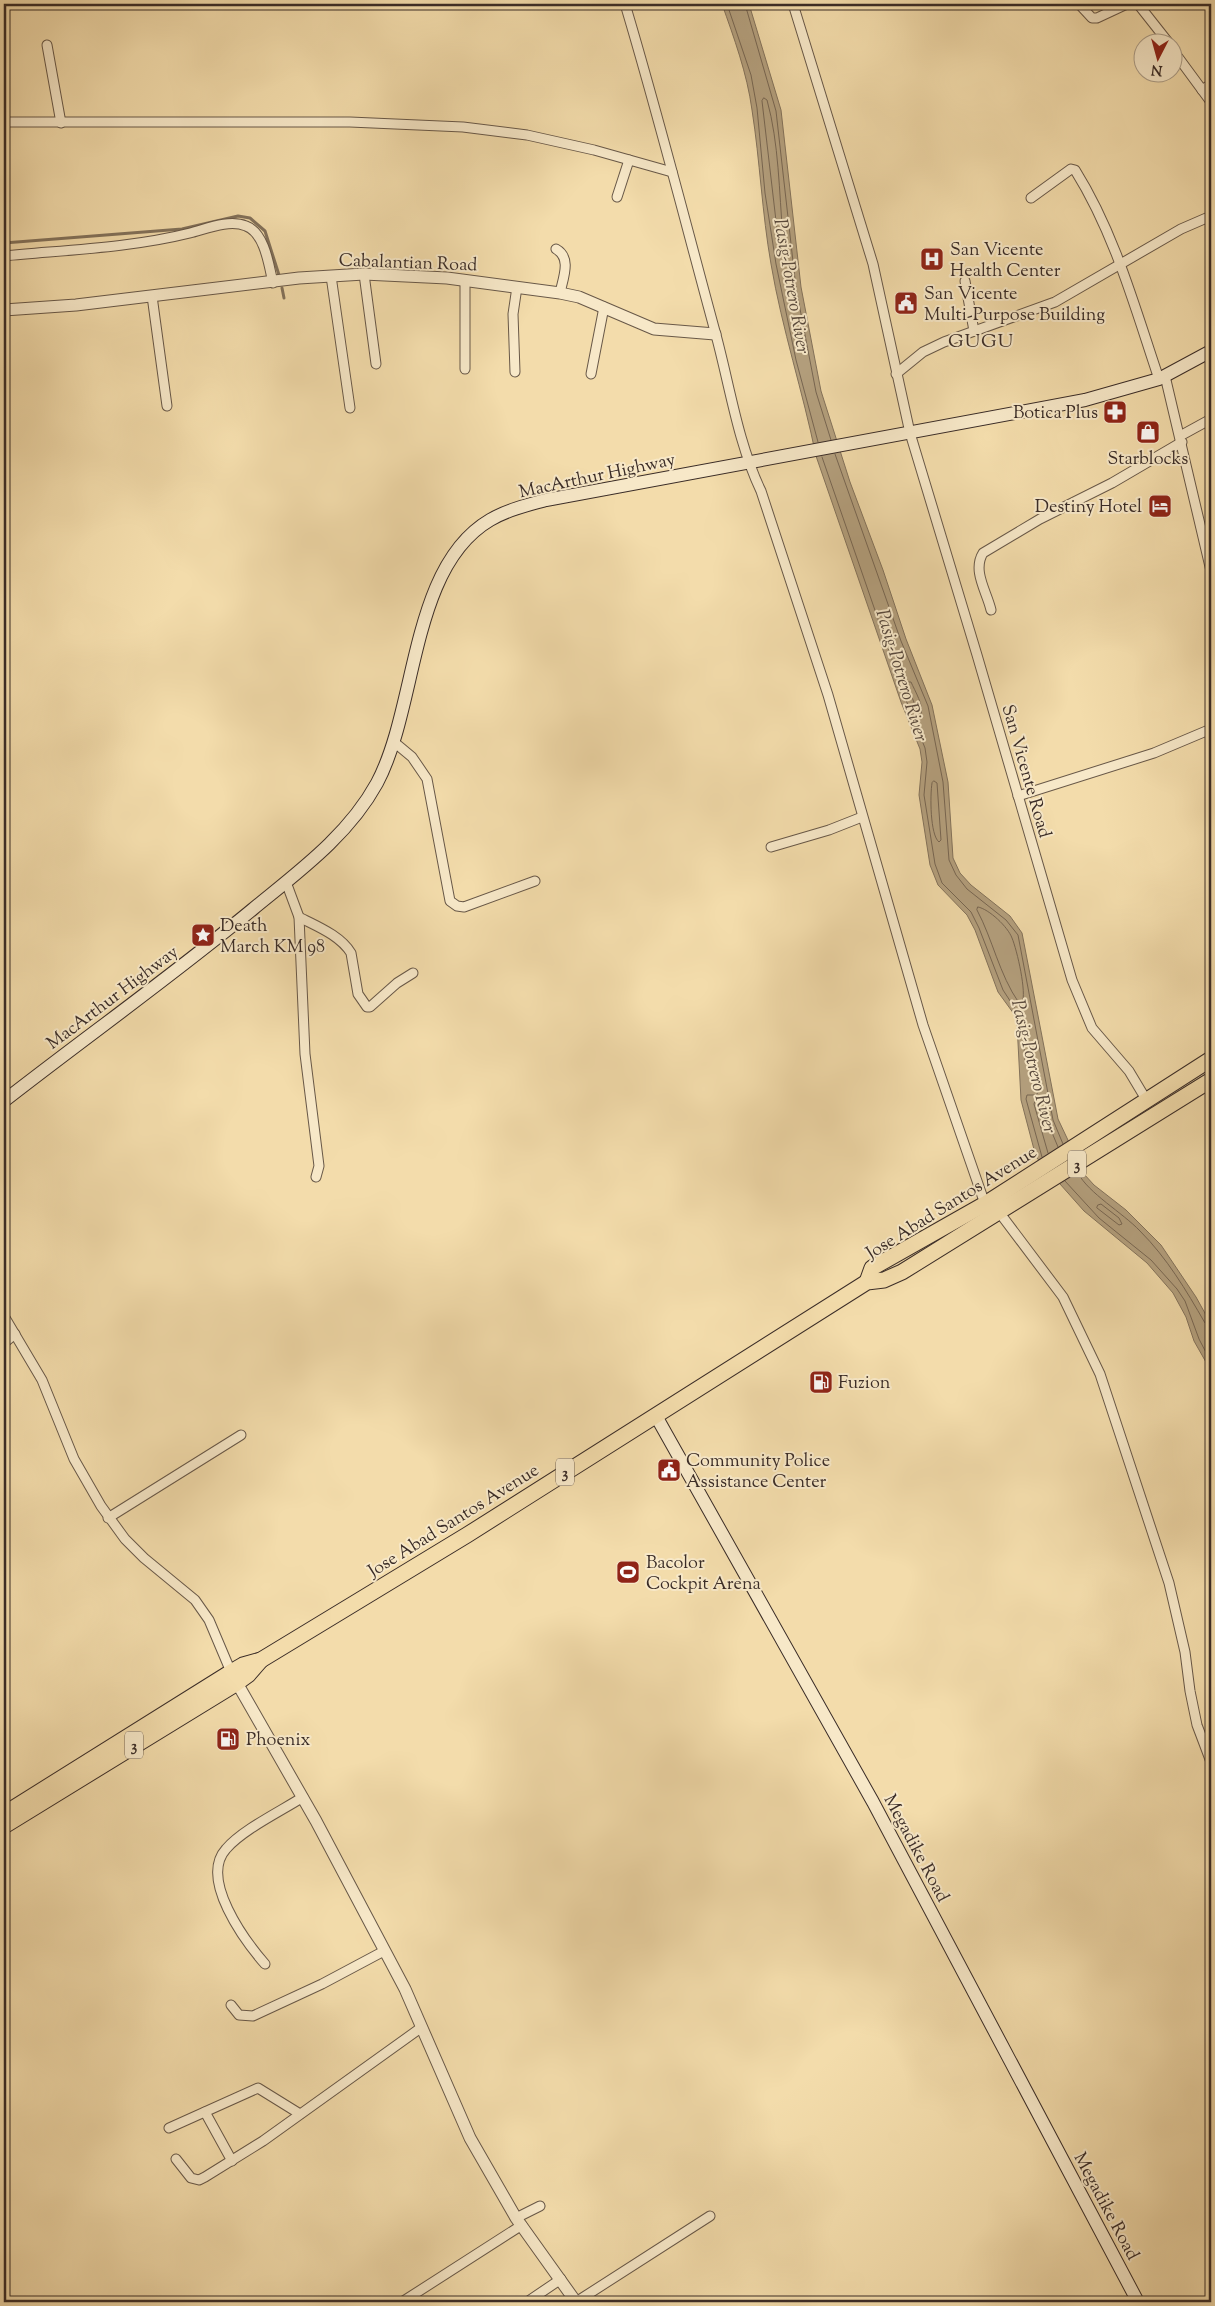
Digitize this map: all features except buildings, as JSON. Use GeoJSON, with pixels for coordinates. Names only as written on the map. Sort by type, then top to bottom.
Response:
{"type":"FeatureCollection","features":[{"type":"Feature","properties":{"kind":"highway","name":"Jose Abad Santos Avenue"},"geometry":{"type":"LineString","coordinates":[[4,1814],[234,1677],[248,1675],[261,1660],[467,1535],[588,1456],[656,1416],[867,1282],[884,1280],[902,1272],[996,1205],[1211,1059]]}},
{"type":"Feature","properties":{"kind":"highway","name":"Jose Abad Santos Avenue"},"geometry":{"type":"LineString","coordinates":[[996,1205],[1149,1119],[1211,1080]]}},
{"type":"Feature","properties":{"kind":"highway","name":"Jose Abad Santos Avenue"},"geometry":{"type":"LineString","coordinates":[[4,1826],[234,1677]]}},
{"type":"Feature","properties":{"kind":"main road","name":"MacArthur Highway"},"geometry":{"type":"LineString","coordinates":[[4,1101],[207,947],[336,838],[360,810],[376,783],[394,742],[434,590],[451,557],[470,536],[489,520],[506,512],[546,500],[1085,400],[1162,377],[1211,351]]}},
{"type":"Feature","properties":{"kind":"main road","name":"Megadike Road"},"geometry":{"type":"LineString","coordinates":[[656,1416],[873,1802],[1138,2302]]}},
{"type":"Feature","properties":{"kind":"street"},"geometry":{"type":"LineString","coordinates":[[626,4],[751,463],[828,695],[923,1025],[996,1205],[1063,1297],[1100,1374],[1169,1584],[1186,1652],[1190,1691],[1197,1725],[1211,1762]]}},
{"type":"Feature","properties":{"kind":"street","name":"San Vicente Road"},"geometry":{"type":"LineString","coordinates":[[793,4],[873,264],[908,434],[1018,796],[1069,972],[1092,1028],[1128,1071],[1144,1104]]}},
{"type":"Feature","properties":{"kind":"street"},"geometry":{"type":"LineString","coordinates":[[1079,4],[1092,18],[1097,18],[1127,4]]}},
{"type":"Feature","properties":{"kind":"street"},"geometry":{"type":"LineString","coordinates":[[1138,4],[1160,32]]}},
{"type":"Feature","properties":{"kind":"street"},"geometry":{"type":"LineString","coordinates":[[47,45],[61,123]]}},
{"type":"Feature","properties":{"kind":"street"},"geometry":{"type":"LineString","coordinates":[[1182,63],[1211,102]]}},
{"type":"Feature","properties":{"kind":"street"},"geometry":{"type":"LineString","coordinates":[[1202,90],[1211,84]]}},
{"type":"Feature","properties":{"kind":"street"},"geometry":{"type":"LineString","coordinates":[[4,122],[350,122],[463,127],[527,135],[594,150],[672,172]]}},
{"type":"Feature","properties":{"kind":"street"},"geometry":{"type":"LineString","coordinates":[[617,197],[629,160]]}},
{"type":"Feature","properties":{"kind":"street"},"geometry":{"type":"LineString","coordinates":[[1031,198],[1071,170],[1075,170],[1098,209],[1162,377],[1181,439],[1211,571]]}},
{"type":"Feature","properties":{"kind":"street"},"geometry":{"type":"LineString","coordinates":[[896,374],[923,352],[944,342],[1055,302],[1182,229],[1211,216]]}},
{"type":"Feature","properties":{"kind":"street"},"geometry":{"type":"LineString","coordinates":[[4,256],[164,239],[232,224],[246,226],[254,231],[260,241],[273,283]]}},
{"type":"Feature","properties":{"kind":"street"},"geometry":{"type":"LineString","coordinates":[[556,249],[562,252],[566,261],[560,293]]}},
{"type":"Feature","properties":{"kind":"street"},"geometry":{"type":"LineString","coordinates":[[364,274],[376,364]]}},
{"type":"Feature","properties":{"kind":"street","name":"Cabalantian Road"},"geometry":{"type":"LineString","coordinates":[[4,310],[76,306],[331,276],[364,274],[465,280],[560,293],[579,297],[654,328],[715,334]]}},
{"type":"Feature","properties":{"kind":"street"},"geometry":{"type":"LineString","coordinates":[[331,276],[350,408]]}},
{"type":"Feature","properties":{"kind":"street"},"geometry":{"type":"LineString","coordinates":[[465,280],[465,369]]}},
{"type":"Feature","properties":{"kind":"street"},"geometry":{"type":"LineString","coordinates":[[965,281],[974,332]]}},
{"type":"Feature","properties":{"kind":"street"},"geometry":{"type":"LineString","coordinates":[[515,372],[513,314],[517,287]]}},
{"type":"Feature","properties":{"kind":"street"},"geometry":{"type":"LineString","coordinates":[[152,296],[168,406]]}},
{"type":"Feature","properties":{"kind":"street"},"geometry":{"type":"LineString","coordinates":[[591,374],[604,307]]}},
{"type":"Feature","properties":{"kind":"street"},"geometry":{"type":"LineString","coordinates":[[991,610],[978,569],[979,560],[983,553],[1040,519],[1112,483],[1211,419]]}},
{"type":"Feature","properties":{"kind":"street"},"geometry":{"type":"LineString","coordinates":[[1018,796],[1154,754],[1211,729]]}},
{"type":"Feature","properties":{"kind":"street"},"geometry":{"type":"LineString","coordinates":[[394,742],[412,757],[427,779],[450,902],[464,906],[477,903],[535,881]]}},
{"type":"Feature","properties":{"kind":"street"},"geometry":{"type":"LineString","coordinates":[[771,847],[829,830],[862,816]]}},
{"type":"Feature","properties":{"kind":"street"},"geometry":{"type":"LineString","coordinates":[[286,882],[299,916],[304,1054],[319,1166],[316,1177]]}},
{"type":"Feature","properties":{"kind":"street"},"geometry":{"type":"LineString","coordinates":[[299,916],[333,936],[348,948],[351,953],[358,994],[364,1006],[370,1007],[397,983],[413,973]]}},
{"type":"Feature","properties":{"kind":"street"},"geometry":{"type":"LineString","coordinates":[[4,1316],[42,1380],[74,1459],[108,1518],[144,1558],[195,1600],[209,1620],[234,1677],[303,1797],[422,2026],[470,2138],[519,2222],[576,2302],[710,2216]]}},
{"type":"Feature","properties":{"kind":"street"},"geometry":{"type":"LineString","coordinates":[[4,1342],[15,1334]]}},
{"type":"Feature","properties":{"kind":"street"},"geometry":{"type":"LineString","coordinates":[[108,1518],[241,1435]]}},
{"type":"Feature","properties":{"kind":"street"},"geometry":{"type":"LineString","coordinates":[[266,1964],[247,1944],[218,1885],[219,1862],[226,1849],[239,1838],[303,1797]]}},
{"type":"Feature","properties":{"kind":"street"},"geometry":{"type":"LineString","coordinates":[[231,2005],[239,2015],[253,2016],[322,1984],[384,1951]]}},
{"type":"Feature","properties":{"kind":"street"},"geometry":{"type":"LineString","coordinates":[[176,2159],[191,2178],[195,2180],[205,2177],[232,2161],[300,2114],[422,2026]]}},
{"type":"Feature","properties":{"kind":"street"},"geometry":{"type":"LineString","coordinates":[[169,2128],[258,2088],[300,2114]]}},
{"type":"Feature","properties":{"kind":"street"},"geometry":{"type":"LineString","coordinates":[[205,2112],[232,2161]]}},
{"type":"Feature","properties":{"kind":"street"},"geometry":{"type":"LineString","coordinates":[[402,2302],[540,2206]]}},
{"type":"Feature","properties":{"kind":"street"},"geometry":{"type":"LineString","coordinates":[[527,2302],[561,2279]]}},
{"type":"Feature","properties":{"kind":"water","name":"Pasig-Potrero River"},"geometry":{"type":"Polygon","coordinates":[[[722,4],[749,4],[781,110],[801,287],[821,391],[850,482],[883,570],[906,639],[932,705],[948,782],[953,858],[960,873],[971,885],[1010,916],[1022,933],[1058,1119],[1084,1174],[1094,1185],[1126,1210],[1161,1245],[1196,1297],[1211,1324],[1211,1371],[1194,1341],[1186,1317],[1173,1293],[1147,1263],[1084,1211],[1036,1157],[1021,1100],[1017,1024],[1014,1014],[998,992],[975,930],[967,915],[938,885],[930,865],[919,795],[922,762],[920,749],[901,702],[816,456],[771,264],[750,96],[740,56],[722,4]]]}},
{"type":"Feature","properties":{"kind":"waterway"},"geometry":{"type":"LineString","coordinates":[[4,243],[182,229],[238,216],[250,218],[265,231],[279,275]]}},
{"type":"Feature","properties":{"kind":"waterway"},"geometry":{"type":"LineString","coordinates":[[282,288],[284,298]]}},
{"type":"Feature","properties":{"kind":"place","name":"San Vicente Health Center"},"geometry":{"type":"Point","coordinates":[932,259]}},
{"type":"Feature","properties":{"kind":"place","name":"San Vicente Multi-Purpose Building"},"geometry":{"type":"Point","coordinates":[906,303]}},
{"type":"Feature","properties":{"kind":"place","name":"Botica Plus"},"geometry":{"type":"Point","coordinates":[1115,412]}},
{"type":"Feature","properties":{"kind":"place","name":"Starblocks"},"geometry":{"type":"Point","coordinates":[1148,432]}},
{"type":"Feature","properties":{"kind":"place","name":"Destiny Hotel"},"geometry":{"type":"Point","coordinates":[1160,506]}},
{"type":"Feature","properties":{"kind":"place","name":"Death March KM 98"},"geometry":{"type":"Point","coordinates":[203,935]}},
{"type":"Feature","properties":{"kind":"place","name":"Fuzion"},"geometry":{"type":"Point","coordinates":[821,1382]}},
{"type":"Feature","properties":{"kind":"place","name":"Community Police Assistance Center"},"geometry":{"type":"Point","coordinates":[669,1470]}},
{"type":"Feature","properties":{"kind":"place","name":"Bacolor Cockpit Arena"},"geometry":{"type":"Point","coordinates":[628,1572]}},
{"type":"Feature","properties":{"kind":"place","name":"Phoenix"},"geometry":{"type":"Point","coordinates":[228,1739]}},
{"type":"Feature","properties":{"kind":"district","name":"GUGU"},"geometry":{"type":"Point","coordinates":[981,340]}}]}
